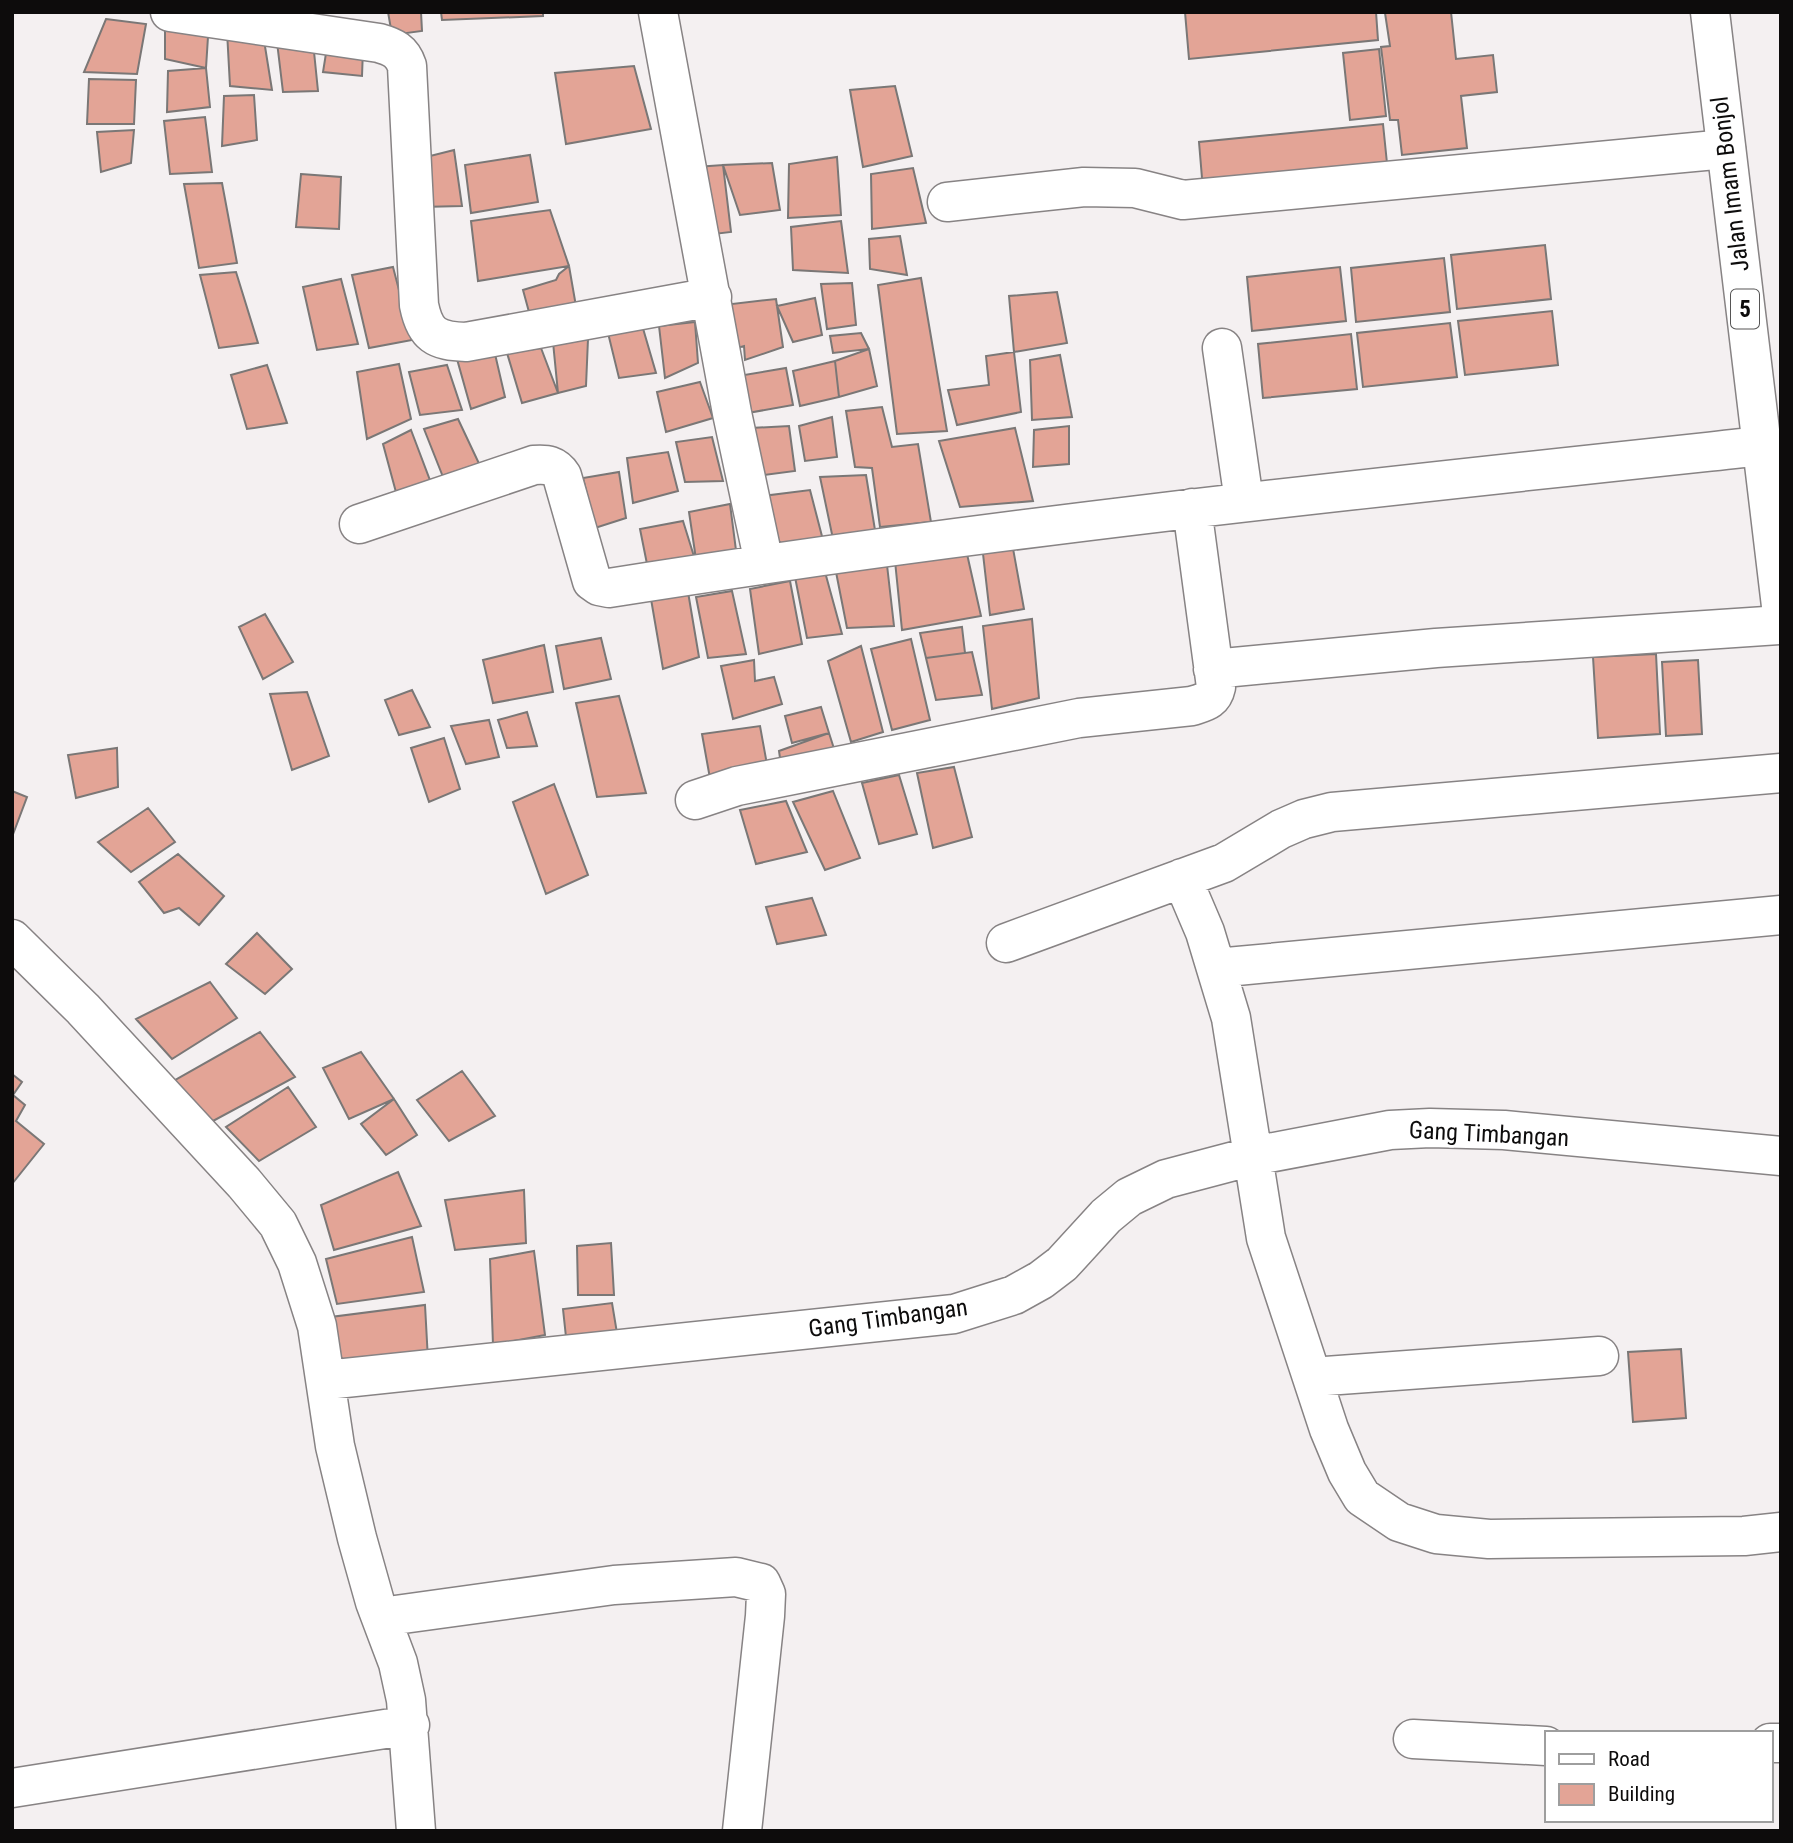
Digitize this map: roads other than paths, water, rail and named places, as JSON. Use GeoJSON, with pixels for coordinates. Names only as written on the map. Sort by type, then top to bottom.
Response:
{"type":"FeatureCollection","features":[{"type":"Feature","properties":{"kind":"main road"},"geometry":{"type":"LineString","coordinates":[[170,12],[379,43],[392,46],[404,57],[407,66],[419,306],[426,330],[434,336],[443,340],[466,342],[712,297]]}},
{"type":"Feature","properties":{"kind":"main road"},"geometry":{"type":"LineString","coordinates":[[658,12],[732,413],[764,564]]}},
{"type":"Feature","properties":{"kind":"main road","name":"Jalan Imam Bonjol"},"geometry":{"type":"LineString","coordinates":[[1710,12],[1781,606]]}},
{"type":"Feature","properties":{"kind":"main road"},"geometry":{"type":"LineString","coordinates":[[947,202],[1084,187],[1135,187],[1183,200],[1726,149]]}},
{"type":"Feature","properties":{"kind":"main road"},"geometry":{"type":"LineString","coordinates":[[1222,348],[1244,501]]}},
{"type":"Feature","properties":{"kind":"main road"},"geometry":{"type":"LineString","coordinates":[[359,524],[534,465],[544,464],[558,470],[562,476],[592,581],[609,588],[764,564],[1244,501],[1762,446]]}},
{"type":"Feature","properties":{"kind":"main road"},"geometry":{"type":"LineString","coordinates":[[695,800],[737,786],[1079,718],[1192,706],[1208,701],[1215,693],[1216,687],[1192,508]]}},
{"type":"Feature","properties":{"kind":"main road"},"geometry":{"type":"LineString","coordinates":[[1213,670],[1436,648],[1781,625]]}},
{"type":"Feature","properties":{"kind":"main road"},"geometry":{"type":"LineString","coordinates":[[1006,943],[1224,863],[1280,829],[1332,812],[1781,773]]}},
{"type":"Feature","properties":{"kind":"main road"},"geometry":{"type":"LineString","coordinates":[[1182,878],[1205,932],[1231,1018],[1266,1238],[1329,1429],[1347,1472],[1362,1497],[1399,1522],[1423,1530],[1436,1534],[1489,1539],[1744,1536],[1781,1532]]}},
{"type":"Feature","properties":{"kind":"main road"},"geometry":{"type":"LineString","coordinates":[[1216,968],[1781,915]]}},
{"type":"Feature","properties":{"kind":"main road"},"geometry":{"type":"LineString","coordinates":[[12,939],[83,1009],[244,1183],[278,1224],[297,1263],[317,1326],[335,1446],[357,1538],[398,1663],[410,1726],[416,1831]]}},
{"type":"Feature","properties":{"kind":"main road","name":"Gang Timbangan"},"geometry":{"type":"LineString","coordinates":[[326,1380],[954,1314],[1014,1295],[1041,1280],[1062,1264],[1106,1216],[1129,1197],[1166,1179],[1253,1156],[1390,1129],[1504,1130],[1781,1156]]}},
{"type":"Feature","properties":{"kind":"main road"},"geometry":{"type":"LineString","coordinates":[[1312,1377],[1599,1356]]}},
{"type":"Feature","properties":{"kind":"main road"},"geometry":{"type":"LineString","coordinates":[[381,1617],[614,1585],[736,1577],[761,1583],[766,1594],[765,1616],[742,1831]]}},
{"type":"Feature","properties":{"kind":"main road"},"geometry":{"type":"LineString","coordinates":[[12,1788],[410,1726]]}},
{"type":"Feature","properties":{"kind":"main road"},"geometry":{"type":"LineString","coordinates":[[1413,1739],[1545,1746]]}}]}
